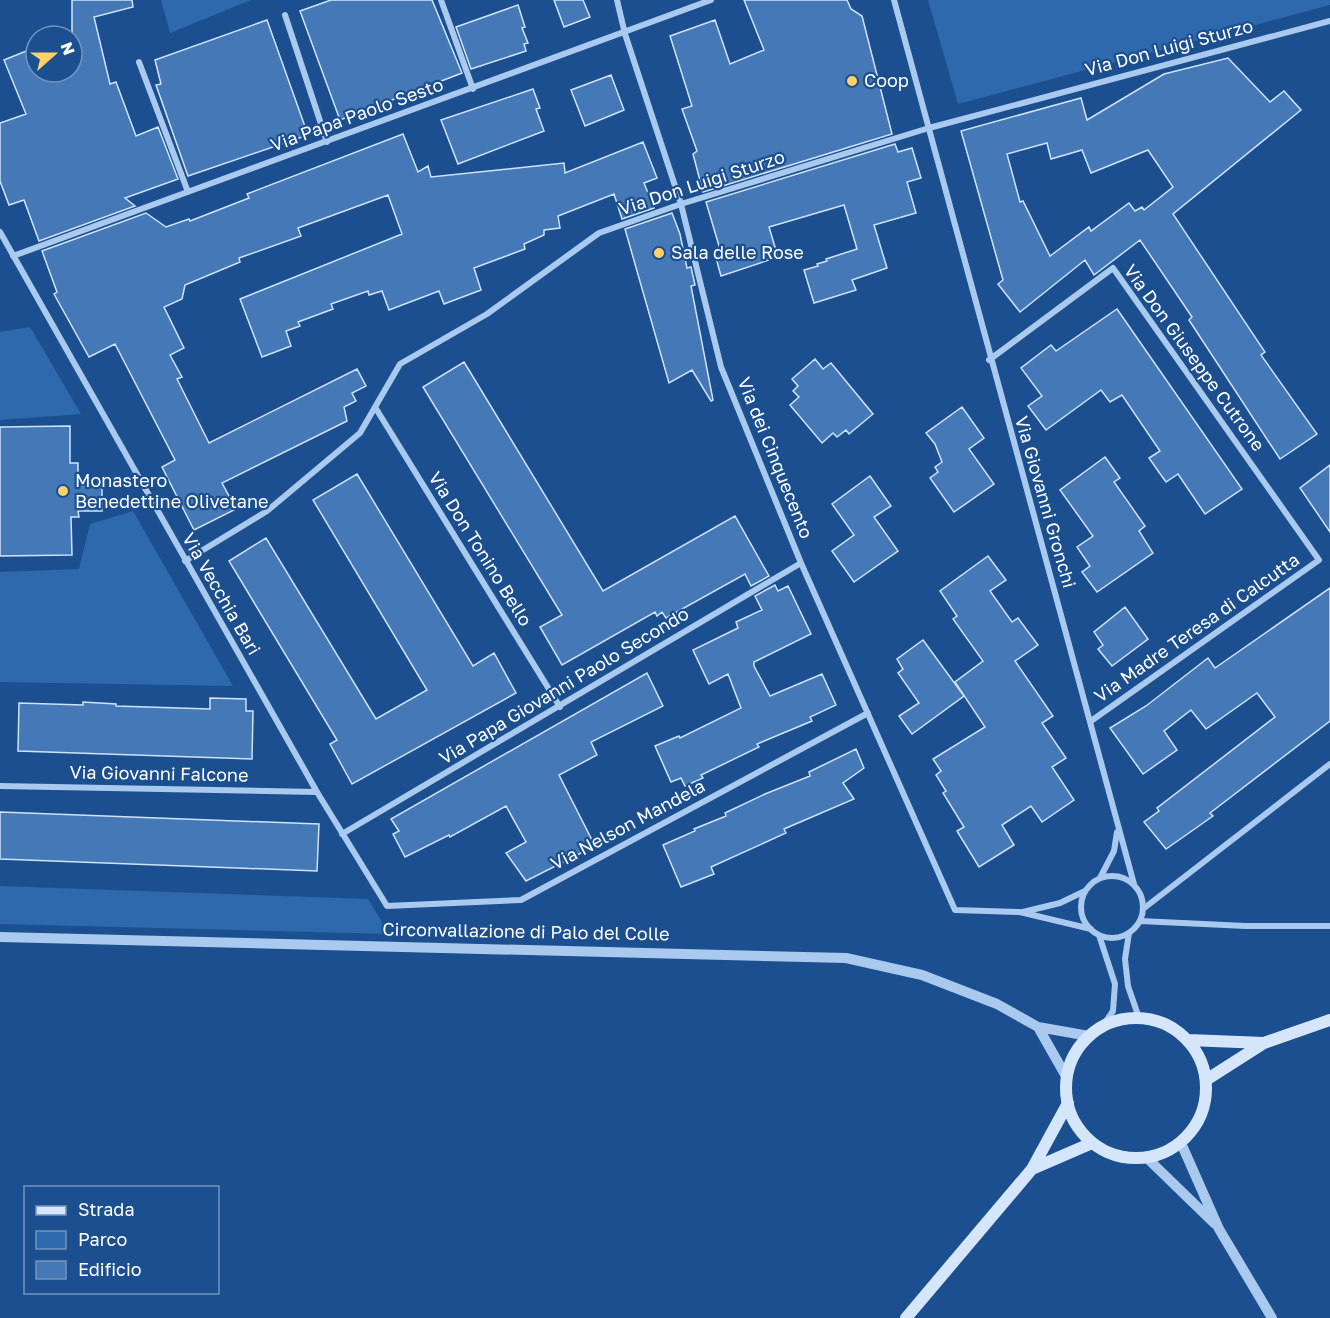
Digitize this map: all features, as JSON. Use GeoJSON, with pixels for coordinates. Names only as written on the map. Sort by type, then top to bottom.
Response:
{"type":"FeatureCollection","features":[{"type":"Feature","properties":{"kind":"main road"},"geometry":{"type":"LineString","coordinates":[[1139,1018],[1157,1021],[1173,1029],[1188,1041],[1200,1059],[1206,1080],[1205,1104],[1196,1125],[1181,1143],[1165,1153],[1147,1158],[1128,1158],[1109,1154],[1092,1143],[1076,1125],[1068,1102],[1067,1078],[1071,1063],[1089,1036],[1102,1027],[1120,1020],[1139,1018]]}},
{"type":"Feature","properties":{"kind":"main road"},"geometry":{"type":"LineString","coordinates":[[1206,1080],[1264,1043],[1330,1020]]}},
{"type":"Feature","properties":{"kind":"main road"},"geometry":{"type":"LineString","coordinates":[[1188,1041],[1264,1043]]}},
{"type":"Feature","properties":{"kind":"main road"},"geometry":{"type":"LineString","coordinates":[[906,1318],[1032,1169],[1068,1102]]}},
{"type":"Feature","properties":{"kind":"main road"},"geometry":{"type":"LineString","coordinates":[[1032,1169],[1092,1143]]}},
{"type":"Feature","properties":{"kind":"street"},"geometry":{"type":"LineString","coordinates":[[441,0],[472,89]]}},
{"type":"Feature","properties":{"kind":"street","name":"Via dei Cinquecento"},"geometry":{"type":"LineString","coordinates":[[617,0],[625,34],[681,204],[721,367],[801,563],[955,910],[1020,912]]}},
{"type":"Feature","properties":{"kind":"street","name":"Via Papa Paolo Sesto"},"geometry":{"type":"LineString","coordinates":[[13,256],[625,34],[711,0]]}},
{"type":"Feature","properties":{"kind":"street","name":"Via Giovanni Gronchi"},"geometry":{"type":"LineString","coordinates":[[894,0],[989,360],[1091,721],[1118,829],[1134,884],[1142,896],[1143,909]]}},
{"type":"Feature","properties":{"kind":"street"},"geometry":{"type":"LineString","coordinates":[[285,15],[327,142]]}},
{"type":"Feature","properties":{"kind":"street","name":"Via Don Luigi Sturzo"},"geometry":{"type":"LineString","coordinates":[[185,561],[267,511],[360,433],[400,364],[487,314],[599,233],[681,204],[929,128],[1330,21]]}},
{"type":"Feature","properties":{"kind":"street"},"geometry":{"type":"LineString","coordinates":[[139,62],[188,192]]}},
{"type":"Feature","properties":{"kind":"street","name":"Via Vecchia Bari"},"geometry":{"type":"LineString","coordinates":[[0,232],[317,792],[387,906]]}},
{"type":"Feature","properties":{"kind":"street","name":"Via Don Giuseppe Cutrone"},"geometry":{"type":"LineString","coordinates":[[989,360],[1113,268],[1319,560]]}},
{"type":"Feature","properties":{"kind":"street","name":"Via Don Tonino Bello"},"geometry":{"type":"LineString","coordinates":[[375,408],[560,707]]}},
{"type":"Feature","properties":{"kind":"street","name":"Via Madre Teresa di Calcutta"},"geometry":{"type":"LineString","coordinates":[[1091,721],[1319,560]]}},
{"type":"Feature","properties":{"kind":"street","name":"Via Papa Giovanni Paolo Secondo"},"geometry":{"type":"LineString","coordinates":[[342,834],[801,563]]}},
{"type":"Feature","properties":{"kind":"street","name":"Via Nelson Mandela"},"geometry":{"type":"LineString","coordinates":[[387,906],[521,900],[868,713]]}},
{"type":"Feature","properties":{"kind":"street"},"geometry":{"type":"LineString","coordinates":[[1020,912],[1091,929],[1109,938],[1129,933],[1140,921],[1143,909],[1330,764]]}},
{"type":"Feature","properties":{"kind":"street","name":"Via Giovanni Falcone"},"geometry":{"type":"LineString","coordinates":[[0,786],[317,792]]}},
{"type":"Feature","properties":{"kind":"street"},"geometry":{"type":"LineString","coordinates":[[1020,912],[1060,903],[1085,891],[1100,878],[1114,851],[1118,829]]}},
{"type":"Feature","properties":{"kind":"street"},"geometry":{"type":"LineString","coordinates":[[1100,878],[1118,876],[1134,884]]}},
{"type":"Feature","properties":{"kind":"street"},"geometry":{"type":"LineString","coordinates":[[1085,891],[1081,911],[1091,929]]}},
{"type":"Feature","properties":{"kind":"street"},"geometry":{"type":"LineString","coordinates":[[1140,921],[1246,926],[1330,926]]}},
{"type":"Feature","properties":{"kind":"street"},"geometry":{"type":"LineString","coordinates":[[1129,933],[1125,959],[1128,986],[1139,1018]]}},
{"type":"Feature","properties":{"kind":"street"},"geometry":{"type":"LineString","coordinates":[[1099,935],[1115,984],[1113,1011],[1102,1027]]}},
{"type":"Feature","properties":{"kind":"street","name":"Circonvallazione di Palo del Colle"},"geometry":{"type":"LineString","coordinates":[[0,937],[846,958],[922,975],[997,1004],[1038,1027]]}},
{"type":"Feature","properties":{"kind":"street"},"geometry":{"type":"LineString","coordinates":[[1038,1027],[1089,1036]]}},
{"type":"Feature","properties":{"kind":"street"},"geometry":{"type":"LineString","coordinates":[[1038,1027],[1067,1078]]}},
{"type":"Feature","properties":{"kind":"street"},"geometry":{"type":"LineString","coordinates":[[1181,1143],[1219,1229],[1272,1318]]}},
{"type":"Feature","properties":{"kind":"street"},"geometry":{"type":"LineString","coordinates":[[1147,1158],[1219,1229]]}},
{"type":"Feature","properties":{"kind":"green space"},"geometry":{"type":"Polygon","coordinates":[[[161,0],[251,0],[170,33],[161,0]]]}},
{"type":"Feature","properties":{"kind":"green space"},"geometry":{"type":"Polygon","coordinates":[[[928,0],[1330,0],[1330,5],[958,104],[928,0]]]}},
{"type":"Feature","properties":{"kind":"green space"},"geometry":{"type":"Polygon","coordinates":[[[30,327],[81,414],[0,420],[0,332],[30,327]]]}},
{"type":"Feature","properties":{"kind":"green space"},"geometry":{"type":"Polygon","coordinates":[[[133,511],[233,686],[0,682],[0,572],[79,569],[90,524],[133,511]]]}},
{"type":"Feature","properties":{"kind":"green space"},"geometry":{"type":"Polygon","coordinates":[[[0,886],[368,899],[389,934],[0,924],[0,886]]]}},
{"type":"Feature","properties":{"kind":"building"},"geometry":{"type":"Polygon","coordinates":[[[72,0],[132,0],[133,7],[94,17],[110,84],[116,82],[136,136],[158,127],[178,179],[125,198],[135,206],[39,241],[24,200],[9,205],[0,181],[0,123],[26,114],[4,60],[24,52],[24,84],[84,84],[84,24],[72,24],[72,0]]]}},
{"type":"Feature","properties":{"kind":"building"},"geometry":{"type":"Polygon","coordinates":[[[331,0],[432,0],[462,73],[340,120],[300,11],[331,0]]]}},
{"type":"Feature","properties":{"kind":"building"},"geometry":{"type":"Polygon","coordinates":[[[554,0],[583,0],[590,17],[564,27],[554,0]]]}},
{"type":"Feature","properties":{"kind":"building"},"geometry":{"type":"Polygon","coordinates":[[[744,0],[847,0],[851,9],[862,16],[892,134],[703,192],[693,154],[697,151],[682,109],[692,106],[670,36],[715,20],[730,64],[764,50],[744,0]]]}},
{"type":"Feature","properties":{"kind":"building"},"geometry":{"type":"Polygon","coordinates":[[[518,5],[525,27],[522,28],[528,43],[524,44],[526,51],[471,69],[456,27],[518,5]]]}},
{"type":"Feature","properties":{"kind":"building"},"geometry":{"type":"Polygon","coordinates":[[[267,20],[308,135],[188,176],[156,85],[161,84],[155,60],[267,20]]]}},
{"type":"Feature","properties":{"kind":"building"},"geometry":{"type":"Polygon","coordinates":[[[1228,58],[1270,102],[1284,91],[1301,110],[1173,214],[1265,352],[1261,355],[1317,434],[1280,459],[1189,320],[1192,317],[1140,240],[1094,275],[1085,260],[1020,312],[998,284],[1003,280],[961,131],[1081,98],[1087,120],[1164,74],[1228,58]],[[1047,143],[1007,154],[1020,202],[1023,201],[1050,256],[1089,227],[1091,231],[1129,203],[1135,211],[1142,207],[1144,210],[1173,187],[1148,150],[1091,173],[1082,150],[1051,159],[1047,143]]]}},
{"type":"Feature","properties":{"kind":"building"},"geometry":{"type":"Polygon","coordinates":[[[611,75],[624,110],[585,126],[571,90],[611,75]]]}},
{"type":"Feature","properties":{"kind":"building"},"geometry":{"type":"Polygon","coordinates":[[[533,89],[540,108],[536,109],[544,131],[458,164],[441,120],[533,89]]]}},
{"type":"Feature","properties":{"kind":"building"},"geometry":{"type":"Polygon","coordinates":[[[403,134],[418,172],[428,166],[431,177],[564,163],[565,173],[643,142],[657,178],[644,183],[654,208],[622,219],[614,194],[558,216],[560,228],[544,230],[544,235],[524,244],[525,249],[474,268],[481,290],[444,304],[439,291],[389,310],[382,291],[369,295],[368,291],[331,304],[333,309],[298,322],[300,326],[286,331],[291,346],[262,357],[240,299],[402,234],[388,195],[298,228],[301,236],[239,258],[240,262],[185,285],[182,299],[164,307],[184,348],[170,355],[182,377],[177,379],[209,443],[357,369],[366,386],[352,393],[356,401],[344,407],[347,421],[222,483],[236,509],[194,530],[162,467],[175,460],[115,344],[89,357],[54,294],[57,292],[42,251],[146,213],[166,227],[189,219],[190,221],[249,198],[247,194],[403,134]]]}},
{"type":"Feature","properties":{"kind":"building"},"geometry":{"type":"Polygon","coordinates":[[[895,144],[898,152],[912,148],[921,178],[907,182],[916,213],[874,225],[887,268],[852,280],[856,290],[814,303],[804,270],[818,266],[817,264],[827,261],[826,259],[857,249],[844,205],[769,227],[778,257],[721,276],[716,258],[722,256],[706,202],[895,144]]]}},
{"type":"Feature","properties":{"kind":"building"},"geometry":{"type":"Polygon","coordinates":[[[672,213],[680,234],[687,268],[691,267],[695,285],[691,286],[713,400],[711,401],[692,370],[669,383],[625,229],[672,213]]]}},
{"type":"Feature","properties":{"kind":"building"},"geometry":{"type":"Polygon","coordinates":[[[1117,309],[1242,489],[1205,514],[1178,474],[1166,482],[1149,458],[1160,451],[1122,395],[1110,402],[1101,390],[1046,430],[1028,406],[1042,396],[1021,368],[1051,345],[1056,351],[1117,309]]]}},
{"type":"Feature","properties":{"kind":"building"},"geometry":{"type":"Polygon","coordinates":[[[815,359],[823,369],[831,363],[873,414],[849,434],[846,430],[837,437],[833,433],[822,443],[790,405],[799,397],[793,391],[798,386],[792,379],[815,359]]]}},
{"type":"Feature","properties":{"kind":"building"},"geometry":{"type":"Polygon","coordinates":[[[464,362],[603,591],[735,516],[769,576],[751,586],[745,574],[666,618],[662,612],[657,616],[655,612],[562,665],[540,627],[562,615],[423,387],[464,362]]]}},
{"type":"Feature","properties":{"kind":"building"},"geometry":{"type":"Polygon","coordinates":[[[962,407],[984,438],[969,449],[994,484],[954,512],[930,478],[938,472],[935,467],[942,462],[935,444],[926,433],[962,407]]]}},
{"type":"Feature","properties":{"kind":"building","name":"Monastero Benedettine Olivetane"},"geometry":{"type":"Polygon","coordinates":[[[70,426],[70,463],[78,463],[78,486],[102,486],[102,511],[78,511],[79,517],[71,517],[72,555],[0,556],[0,427],[70,426]]]}},
{"type":"Feature","properties":{"kind":"building"},"geometry":{"type":"Polygon","coordinates":[[[1105,457],[1120,478],[1114,482],[1145,526],[1139,531],[1153,553],[1097,592],[1082,572],[1090,566],[1077,547],[1093,536],[1060,490],[1105,457]]]}},
{"type":"Feature","properties":{"kind":"building"},"geometry":{"type":"Polygon","coordinates":[[[1330,465],[1330,532],[1300,488],[1330,465]]]}},
{"type":"Feature","properties":{"kind":"building"},"geometry":{"type":"Polygon","coordinates":[[[357,474],[473,666],[494,653],[516,693],[352,784],[330,744],[337,740],[229,561],[266,538],[376,719],[427,690],[313,500],[357,474]]]}},
{"type":"Feature","properties":{"kind":"building"},"geometry":{"type":"Polygon","coordinates":[[[870,476],[891,506],[874,517],[898,551],[854,582],[832,551],[854,535],[832,504],[870,476]]]}},
{"type":"Feature","properties":{"kind":"building"},"geometry":{"type":"Polygon","coordinates":[[[988,556],[1006,580],[990,591],[1012,622],[1018,618],[1038,645],[1015,661],[1053,716],[1042,723],[1066,758],[1052,767],[1074,800],[1042,822],[1031,806],[1002,825],[1014,845],[979,867],[957,831],[964,827],[943,793],[946,791],[936,775],[941,771],[933,759],[985,727],[955,682],[983,661],[953,619],[957,616],[940,591],[988,556]]]}},
{"type":"Feature","properties":{"kind":"building"},"geometry":{"type":"Polygon","coordinates":[[[775,585],[778,591],[788,586],[811,634],[754,662],[754,666],[770,696],[822,674],[836,705],[810,717],[812,721],[757,744],[759,747],[701,775],[703,778],[685,786],[681,778],[671,782],[655,746],[679,736],[680,738],[741,708],[728,674],[709,684],[693,650],[738,628],[736,622],[762,610],[755,596],[775,585]]]}},
{"type":"Feature","properties":{"kind":"building"},"geometry":{"type":"Polygon","coordinates":[[[1330,588],[1330,721],[1210,813],[1213,816],[1166,849],[1144,822],[1159,811],[1157,808],[1275,717],[1257,693],[1206,729],[1191,710],[1164,731],[1177,750],[1143,774],[1110,728],[1146,706],[1208,658],[1215,668],[1330,588]]]}},
{"type":"Feature","properties":{"kind":"building"},"geometry":{"type":"Polygon","coordinates":[[[1125,607],[1148,639],[1112,666],[1098,649],[1103,645],[1094,632],[1125,607]]]}},
{"type":"Feature","properties":{"kind":"building"},"geometry":{"type":"Polygon","coordinates":[[[923,640],[964,696],[912,734],[899,716],[919,703],[898,673],[903,669],[897,659],[923,640]]]}},
{"type":"Feature","properties":{"kind":"building"},"geometry":{"type":"Polygon","coordinates":[[[647,673],[663,706],[591,742],[597,755],[559,775],[595,846],[526,881],[506,853],[526,842],[506,806],[450,837],[449,835],[405,857],[393,834],[399,831],[391,819],[647,673]]]}},
{"type":"Feature","properties":{"kind":"building"},"geometry":{"type":"Polygon","coordinates":[[[210,698],[246,699],[246,711],[253,711],[252,759],[18,751],[19,703],[83,705],[83,702],[116,704],[116,706],[210,709],[210,698]]]}},
{"type":"Feature","properties":{"kind":"building"},"geometry":{"type":"Polygon","coordinates":[[[856,749],[864,768],[843,783],[854,799],[784,829],[786,833],[711,867],[714,874],[681,887],[663,845],[726,816],[725,813],[765,794],[810,776],[809,772],[856,749]]]}},
{"type":"Feature","properties":{"kind":"building"},"geometry":{"type":"Polygon","coordinates":[[[0,812],[319,824],[317,871],[0,859],[0,812]]]}},
{"type":"Feature","properties":{"kind":"place","name":"Coop"},"geometry":{"type":"Point","coordinates":[852,81]}},
{"type":"Feature","properties":{"kind":"place","name":"Sala delle Rose"},"geometry":{"type":"Point","coordinates":[659,253]}},
{"type":"Feature","properties":{"kind":"place","name":"Monastero Benedettine Olivetane"},"geometry":{"type":"Point","coordinates":[63,491]}}]}
